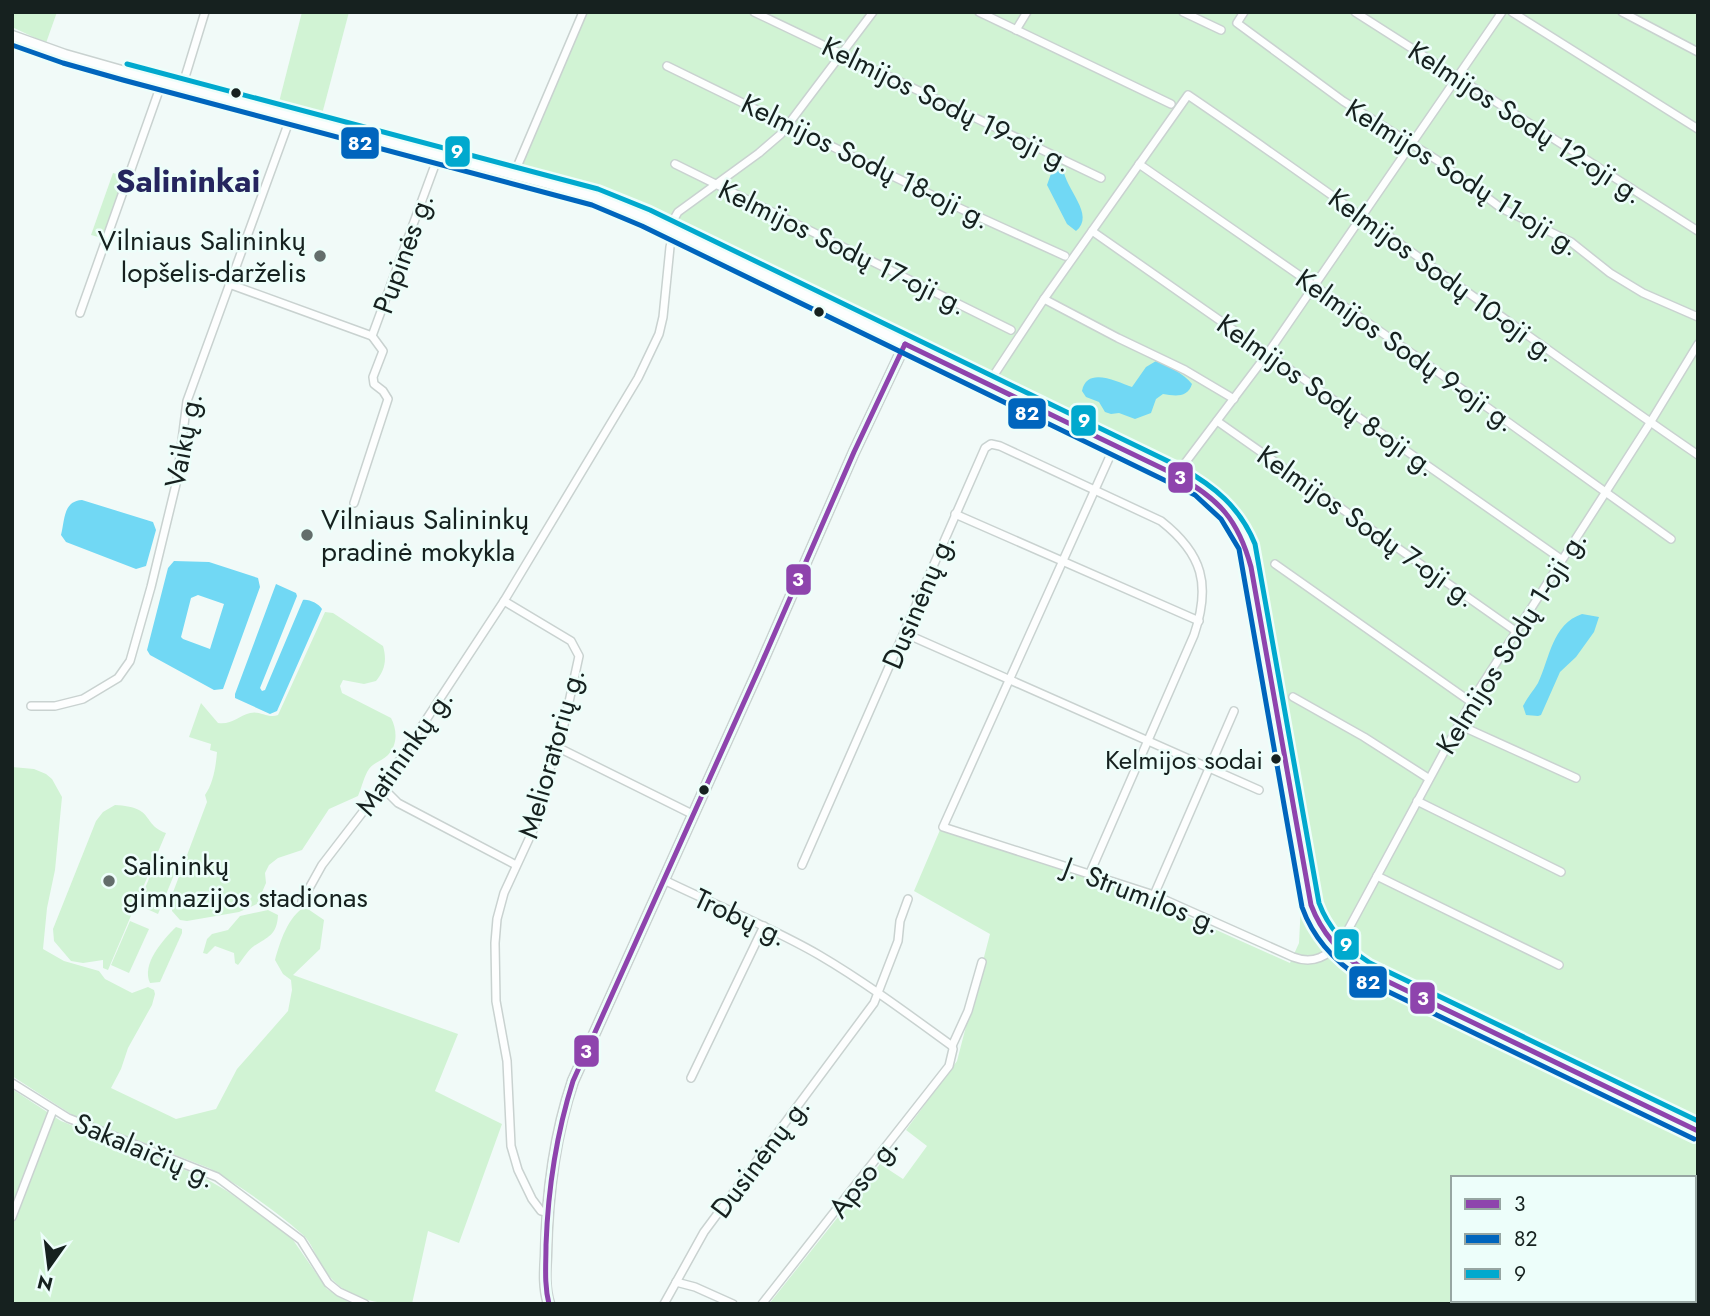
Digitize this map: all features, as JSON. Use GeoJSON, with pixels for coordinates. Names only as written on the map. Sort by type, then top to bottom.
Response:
{"type":"FeatureCollection","features":[{"type":"Feature","properties":{"kind":"main road"},"geometry":{"type":"LineString","coordinates":[[12,36],[65,55],[162,82],[595,197],[671,230],[1115,445],[1176,475],[1219,502],[1235,522],[1247,547],[1311,905],[1322,930],[1336,947],[1366,971],[1698,1131]]}},
{"type":"Feature","properties":{"kind":"main road"},"geometry":{"type":"LineString","coordinates":[[549,1304],[545,1280],[548,1213],[562,1116],[572,1081],[905,344]]}},
{"type":"Feature","properties":{"kind":"street"},"geometry":{"type":"LineString","coordinates":[[182,87],[205,12]]}},
{"type":"Feature","properties":{"kind":"street"},"geometry":{"type":"LineString","coordinates":[[514,174],[583,12]]}},
{"type":"Feature","properties":{"kind":"street","name":"Kelmijos Sodų 19-oji g."},"geometry":{"type":"LineString","coordinates":[[754,12],[1101,178]]}},
{"type":"Feature","properties":{"kind":"street"},"geometry":{"type":"LineString","coordinates":[[504,601],[613,422],[649,356],[663,317],[671,230],[678,212],[765,148],[788,124],[873,12]]}},
{"type":"Feature","properties":{"kind":"street"},"geometry":{"type":"LineString","coordinates":[[979,12],[1171,104]]}},
{"type":"Feature","properties":{"kind":"street"},"geometry":{"type":"LineString","coordinates":[[1016,30],[1027,12]]}},
{"type":"Feature","properties":{"kind":"street"},"geometry":{"type":"LineString","coordinates":[[1184,12],[1221,30]]}},
{"type":"Feature","properties":{"kind":"street","name":"Kelmijos Sodų 11-oji g."},"geometry":{"type":"LineString","coordinates":[[1244,12],[1237,23],[1343,101],[1412,144],[1501,208],[1571,242],[1610,273],[1643,293],[1698,317]]}},
{"type":"Feature","properties":{"kind":"street","name":"Kelmijos Sodų 12-oji g."},"geometry":{"type":"LineString","coordinates":[[1355,12],[1698,231]]}},
{"type":"Feature","properties":{"kind":"street"},"geometry":{"type":"LineString","coordinates":[[1176,475],[1268,352],[1502,12]]}},
{"type":"Feature","properties":{"kind":"street"},"geometry":{"type":"LineString","coordinates":[[1512,12],[1698,129]]}},
{"type":"Feature","properties":{"kind":"street"},"geometry":{"type":"LineString","coordinates":[[1622,12],[1698,52]]}},
{"type":"Feature","properties":{"kind":"street","name":"Kelmijos Sodų 18-oji g."},"geometry":{"type":"LineString","coordinates":[[667,66],[936,197],[1065,256]]}},
{"type":"Feature","properties":{"kind":"street"},"geometry":{"type":"LineString","coordinates":[[80,313],[162,82]]}},
{"type":"Feature","properties":{"kind":"street","name":"Kelmijos Sodų 10-oji g."},"geometry":{"type":"LineString","coordinates":[[1139,164],[1188,95],[1698,455]]}},
{"type":"Feature","properties":{"kind":"street","name":"Vaikų g."},"geometry":{"type":"LineString","coordinates":[[31,706],[55,706],[83,699],[117,678],[130,661],[177,480],[187,401],[291,116]]}},
{"type":"Feature","properties":{"kind":"street","name":"Pupinės g."},"geometry":{"type":"LineString","coordinates":[[354,503],[388,399],[374,384],[373,377],[383,351],[372,336],[439,154]]}},
{"type":"Feature","properties":{"kind":"street","name":"Kelmijos Sodų 17-oji g."},"geometry":{"type":"LineString","coordinates":[[676,164],[1011,330]]}},
{"type":"Feature","properties":{"kind":"street"},"geometry":{"type":"LineString","coordinates":[[988,384],[1139,164]]}},
{"type":"Feature","properties":{"kind":"street","name":"Kelmijos Sodų 9-oji g."},"geometry":{"type":"LineString","coordinates":[[1139,164],[1671,539]]}},
{"type":"Feature","properties":{"kind":"street","name":"Kelmijos Sodų 8-oji g."},"geometry":{"type":"LineString","coordinates":[[1091,231],[1562,559]]}},
{"type":"Feature","properties":{"kind":"street"},"geometry":{"type":"LineString","coordinates":[[229,285],[372,336]]}},
{"type":"Feature","properties":{"kind":"street"},"geometry":{"type":"LineString","coordinates":[[1044,299],[1185,370],[1234,399]]}},
{"type":"Feature","properties":{"kind":"street","name":"Kelmijos Sodų 1-oji g."},"geometry":{"type":"LineString","coordinates":[[1336,947],[1471,702],[1698,344]]}},
{"type":"Feature","properties":{"kind":"street","name":"Kelmijos Sodų 7-oji g."},"geometry":{"type":"LineString","coordinates":[[1217,421],[1517,632]]}},
{"type":"Feature","properties":{"kind":"street","name":"Dusinėnų g."},"geometry":{"type":"LineString","coordinates":[[802,865],[955,514],[985,448],[991,444],[1161,521],[1177,533],[1189,548],[1197,562],[1203,584],[1199,621],[1090,873]]}},
{"type":"Feature","properties":{"kind":"street"},"geometry":{"type":"LineString","coordinates":[[1010,680],[1115,445]]}},
{"type":"Feature","properties":{"kind":"street"},"geometry":{"type":"LineString","coordinates":[[955,514],[1199,621]]}},
{"type":"Feature","properties":{"kind":"street"},"geometry":{"type":"LineString","coordinates":[[1275,564],[1471,702]]}},
{"type":"Feature","properties":{"kind":"street","name":"Melioratorių g."},"geometry":{"type":"LineString","coordinates":[[504,601],[571,641],[579,656],[559,748],[547,775],[534,828],[504,893],[497,919],[495,943],[496,1001],[507,1061],[511,1146],[532,1199],[541,1211],[548,1213]]}},
{"type":"Feature","properties":{"kind":"street","name":"Matininkų g."},"geometry":{"type":"LineString","coordinates":[[302,901],[322,865],[382,786],[504,601]]}},
{"type":"Feature","properties":{"kind":"street"},"geometry":{"type":"LineString","coordinates":[[904,633],[1259,790]]}},
{"type":"Feature","properties":{"kind":"street","name":"J. Strumilos g."},"geometry":{"type":"LineString","coordinates":[[1010,680],[943,828],[1154,894],[1301,960],[1324,957],[1336,947]]}},
{"type":"Feature","properties":{"kind":"street"},"geometry":{"type":"LineString","coordinates":[[1293,697],[1364,737],[1428,778]]}},
{"type":"Feature","properties":{"kind":"street"},"geometry":{"type":"LineString","coordinates":[[1154,894],[1234,711]]}},
{"type":"Feature","properties":{"kind":"street"},"geometry":{"type":"LineString","coordinates":[[1459,725],[1576,778]]}},
{"type":"Feature","properties":{"kind":"street"},"geometry":{"type":"LineString","coordinates":[[559,748],[694,815]]}},
{"type":"Feature","properties":{"kind":"street"},"geometry":{"type":"LineString","coordinates":[[382,786],[398,803],[516,865]]}},
{"type":"Feature","properties":{"kind":"street"},"geometry":{"type":"LineString","coordinates":[[1416,801],[1560,872]]}},
{"type":"Feature","properties":{"kind":"street"},"geometry":{"type":"LineString","coordinates":[[1377,876],[1559,965]]}},
{"type":"Feature","properties":{"kind":"street","name":"Trobų g."},"geometry":{"type":"LineString","coordinates":[[664,880],[764,926],[817,954],[878,992]]}},
{"type":"Feature","properties":{"kind":"street","name":"Dusinėnų g."},"geometry":{"type":"LineString","coordinates":[[664,1304],[704,1232],[874,1003],[898,941],[900,921],[908,899]]}},
{"type":"Feature","properties":{"kind":"street"},"geometry":{"type":"LineString","coordinates":[[691,1078],[764,926]]}},
{"type":"Feature","properties":{"kind":"street","name":"Apso g."},"geometry":{"type":"LineString","coordinates":[[762,1304],[949,1066],[953,1054],[952,1046],[968,1011],[982,962]]}},
{"type":"Feature","properties":{"kind":"street"},"geometry":{"type":"LineString","coordinates":[[878,992],[952,1046]]}},
{"type":"Feature","properties":{"kind":"street","name":"Sakalaičių g."},"geometry":{"type":"LineString","coordinates":[[12,1083],[53,1110],[83,1125],[217,1177],[301,1240],[328,1283],[339,1292],[365,1304]]}},
{"type":"Feature","properties":{"kind":"street"},"geometry":{"type":"LineString","coordinates":[[12,1217],[53,1110]]}},
{"type":"Feature","properties":{"kind":"street"},"geometry":{"type":"LineString","coordinates":[[676,1282],[695,1286],[733,1304]]}},
{"type":"Feature","properties":{"kind":"green space"},"geometry":{"type":"Polygon","coordinates":[[[12,12],[57,12],[46,43],[12,27],[12,12]]]}},
{"type":"Feature","properties":{"kind":"green space"},"geometry":{"type":"Polygon","coordinates":[[[302,12],[349,12],[321,118],[278,106],[302,12]]]}},
{"type":"Feature","properties":{"kind":"green space"},"geometry":{"type":"Polygon","coordinates":[[[587,12],[1698,12],[1698,1122],[1374,966],[1339,937],[1318,896],[1254,549],[1239,517],[1210,487],[620,198],[521,169],[587,12]]]}},
{"type":"Feature","properties":{"kind":"green space"},"geometry":{"type":"Polygon","coordinates":[[[113,173],[124,176],[102,238],[91,235],[113,173]]]}},
{"type":"Feature","properties":{"kind":"green space"},"geometry":{"type":"Polygon","coordinates":[[[325,612],[333,613],[383,646],[384,665],[376,681],[364,684],[343,680],[340,686],[342,693],[391,718],[395,732],[394,747],[369,769],[358,796],[329,809],[302,850],[278,858],[269,865],[265,873],[266,883],[257,904],[239,912],[180,920],[172,911],[172,895],[207,802],[205,795],[212,780],[217,757],[217,752],[210,750],[211,744],[189,737],[201,703],[218,723],[227,723],[254,712],[278,715],[325,612]]]}},
{"type":"Feature","properties":{"kind":"green space"},"geometry":{"type":"Polygon","coordinates":[[[12,767],[34,769],[46,774],[62,797],[55,870],[47,908],[43,949],[64,961],[99,971],[105,979],[132,993],[148,987],[154,990],[152,1005],[128,1048],[111,1088],[176,1119],[216,1109],[237,1069],[288,1011],[291,980],[283,974],[275,960],[289,923],[305,907],[324,920],[320,949],[293,975],[458,1034],[435,1091],[502,1124],[459,1243],[428,1231],[412,1304],[373,1301],[350,1293],[331,1278],[302,1234],[232,1182],[209,1168],[74,1116],[12,1076],[12,767]]]}},
{"type":"Feature","properties":{"kind":"green space","name":"Salininkų gimnazijos stadionas"},"geometry":{"type":"Polygon","coordinates":[[[115,805],[128,806],[143,812],[153,825],[166,833],[108,970],[103,968],[103,960],[83,963],[71,961],[54,941],[53,929],[96,821],[103,812],[115,805]]]}},
{"type":"Feature","properties":{"kind":"green space"},"geometry":{"type":"Polygon","coordinates":[[[940,830],[1154,902],[1290,963],[1299,943],[1302,884],[1312,918],[1325,942],[1359,971],[1542,1066],[1698,1141],[1698,1304],[769,1304],[880,1164],[903,1179],[927,1146],[906,1130],[957,1061],[990,934],[914,891],[940,830]]]}},
{"type":"Feature","properties":{"kind":"green space"},"geometry":{"type":"Polygon","coordinates":[[[156,862],[176,870],[158,914],[138,905],[156,862]]]}},
{"type":"Feature","properties":{"kind":"green space"},"geometry":{"type":"Polygon","coordinates":[[[268,910],[278,915],[274,931],[252,948],[238,965],[235,963],[234,953],[215,946],[207,954],[203,953],[207,939],[212,934],[228,930],[240,916],[268,910]]]}},
{"type":"Feature","properties":{"kind":"green space"},"geometry":{"type":"Polygon","coordinates":[[[130,921],[149,929],[129,973],[111,965],[130,921]]]}},
{"type":"Feature","properties":{"kind":"green space"},"geometry":{"type":"Polygon","coordinates":[[[176,927],[182,929],[182,933],[160,982],[150,983],[148,968],[151,960],[176,927]]]}},
{"type":"Feature","properties":{"kind":"green space"},"geometry":{"type":"Polygon","coordinates":[[[12,1089],[61,1121],[203,1177],[227,1191],[291,1237],[327,1289],[352,1304],[12,1304],[12,1089]]]}},
{"type":"Feature","properties":{"kind":"water"},"geometry":{"type":"Polygon","coordinates":[[[1053,168],[1063,168],[1081,210],[1083,217],[1076,231],[1067,224],[1047,185],[1053,168]]]}},
{"type":"Feature","properties":{"kind":"water"},"geometry":{"type":"Polygon","coordinates":[[[1156,361],[1176,370],[1192,384],[1184,394],[1163,394],[1156,399],[1151,413],[1135,419],[1119,413],[1111,414],[1105,412],[1099,402],[1086,397],[1082,391],[1085,383],[1096,377],[1132,387],[1146,367],[1156,361]]]}},
{"type":"Feature","properties":{"kind":"water"},"geometry":{"type":"Polygon","coordinates":[[[82,500],[153,522],[156,530],[146,566],[136,569],[66,542],[61,535],[66,512],[71,504],[82,500]]]}},
{"type":"Feature","properties":{"kind":"water"},"geometry":{"type":"Polygon","coordinates":[[[174,561],[209,562],[258,578],[260,587],[223,689],[214,690],[150,655],[147,650],[168,568],[174,561]],[[198,595],[191,598],[181,637],[210,649],[224,604],[198,595]]]}},
{"type":"Feature","properties":{"kind":"water"},"geometry":{"type":"Polygon","coordinates":[[[276,584],[296,593],[297,596],[260,688],[262,691],[265,690],[303,600],[314,602],[322,609],[277,711],[270,714],[235,698],[235,694],[276,584]]]}},
{"type":"Feature","properties":{"kind":"water"},"geometry":{"type":"Polygon","coordinates":[[[1582,614],[1599,617],[1594,632],[1576,657],[1560,672],[1541,715],[1526,715],[1523,706],[1538,683],[1553,643],[1564,625],[1582,614]]]}},
{"type":"Feature","properties":{"kind":"transit line","name":"82"},"geometry":{"type":"LineString","coordinates":[[12,45],[123,80],[592,205],[642,226],[1195,495],[1221,519],[1239,549],[1302,907],[1318,939],[1342,965],[1362,979],[1694,1139]]}},
{"type":"Feature","properties":{"kind":"transit line","name":"9"},"geometry":{"type":"LineString","coordinates":[[127,64],[598,189],[650,210],[1180,467],[1204,482],[1234,508],[1255,544],[1319,903],[1333,930],[1346,945],[1370,963],[1698,1121]]}},
{"type":"Feature","properties":{"kind":"transit line","name":"3"},"geometry":{"type":"LineString","coordinates":[[905,344],[1176,475],[1215,502],[1233,523],[1251,567],[1311,905],[1326,934],[1348,958],[1366,971],[1698,1131]]}},
{"type":"Feature","properties":{"kind":"transit line","name":"3"},"geometry":{"type":"LineString","coordinates":[[549,1304],[546,1289],[549,1203],[554,1162],[573,1081],[854,452],[905,344]]}},
{"type":"Feature","properties":{"kind":"place","name":"Vilniaus Salininkų lopšelis-darželis"},"geometry":{"type":"Point","coordinates":[320,256]}},
{"type":"Feature","properties":{"kind":"place","name":"Vilniaus Salininkų pradinė mokykla"},"geometry":{"type":"Point","coordinates":[307,535]}},
{"type":"Feature","properties":{"kind":"place","name":"Kelmijos sodai"},"geometry":{"type":"Point","coordinates":[1276,759]}},
{"type":"Feature","properties":{"kind":"place","name":"Salininkų gimnazijos stadionas"},"geometry":{"type":"Point","coordinates":[109,881]}},
{"type":"Feature","properties":{"kind":"district","name":"Salininkai"},"geometry":{"type":"Point","coordinates":[188,181]}}]}
